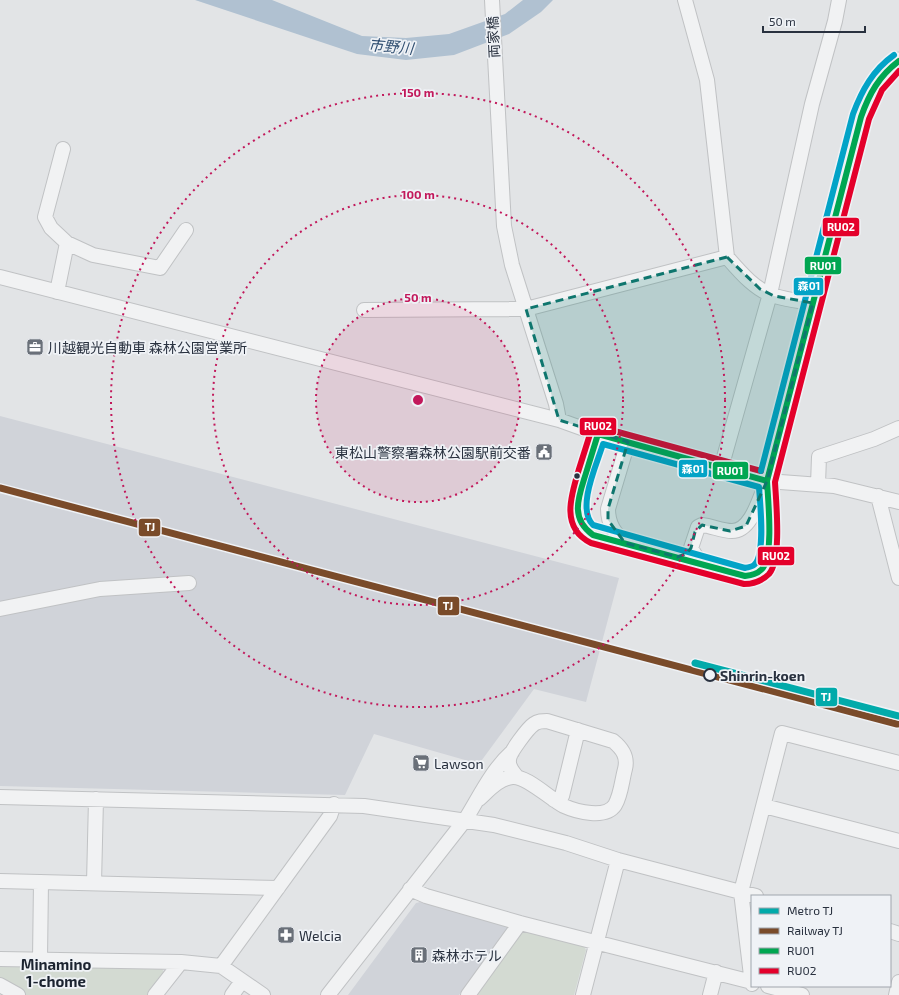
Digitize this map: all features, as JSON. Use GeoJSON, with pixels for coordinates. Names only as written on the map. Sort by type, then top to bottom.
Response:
{"type":"FeatureCollection","features":[{"type":"Feature","properties":{"kind":"main road"},"geometry":{"type":"LineString","coordinates":[[767,481],[868,98],[876,81],[889,68],[899,62]]}},
{"type":"Feature","properties":{"kind":"street","name":"両家橋"},"geometry":{"type":"LineString","coordinates":[[492,0],[504,226],[512,265],[556,404],[559,420]]}},
{"type":"Feature","properties":{"kind":"street"},"geometry":{"type":"LineString","coordinates":[[685,0],[707,80],[727,257],[742,274],[760,289],[774,296],[813,303]]}},
{"type":"Feature","properties":{"kind":"street"},"geometry":{"type":"LineString","coordinates":[[721,468],[770,294],[812,104],[835,21],[839,0]]}},
{"type":"Feature","properties":{"kind":"street"},"geometry":{"type":"LineString","coordinates":[[63,149],[45,217],[51,228],[67,244],[93,255],[160,268],[186,230]]}},
{"type":"Feature","properties":{"kind":"street"},"geometry":{"type":"LineString","coordinates":[[57,292],[67,244]]}},
{"type":"Feature","properties":{"kind":"street"},"geometry":{"type":"LineString","coordinates":[[364,310],[526,309],[727,257]]}},
{"type":"Feature","properties":{"kind":"street"},"geometry":{"type":"LineString","coordinates":[[0,277],[559,420],[628,442],[767,481],[818,484],[878,496],[899,502]]}},
{"type":"Feature","properties":{"kind":"street"},"geometry":{"type":"LineString","coordinates":[[818,484],[819,457],[874,439],[899,428]]}},
{"type":"Feature","properties":{"kind":"street"},"geometry":{"type":"LineString","coordinates":[[628,442],[608,510],[608,520],[615,534],[625,543],[745,576],[756,574],[763,568],[770,539],[767,481]]}},
{"type":"Feature","properties":{"kind":"street"},"geometry":{"type":"LineString","coordinates":[[677,557],[686,554],[692,548],[695,532],[702,525],[730,531],[736,531],[746,526],[767,481]]}},
{"type":"Feature","properties":{"kind":"street"},"geometry":{"type":"LineString","coordinates":[[878,496],[899,578]]}},
{"type":"Feature","properties":{"kind":"street"},"geometry":{"type":"LineString","coordinates":[[692,548],[700,563]]}},
{"type":"Feature","properties":{"kind":"street"},"geometry":{"type":"LineString","coordinates":[[0,610],[100,589],[189,583]]}},
{"type":"Feature","properties":{"kind":"street"},"geometry":{"type":"LineString","coordinates":[[328,995],[465,820],[479,799],[489,778],[531,727],[540,721],[547,721],[613,741],[620,746],[627,761],[616,804],[606,812],[597,814],[565,806],[527,781],[517,777],[505,778],[498,782],[479,799]]}},
{"type":"Feature","properties":{"kind":"street"},"geometry":{"type":"LineString","coordinates":[[554,800],[562,796],[578,730]]}},
{"type":"Feature","properties":{"kind":"street"},"geometry":{"type":"LineString","coordinates":[[751,975],[741,892],[782,733],[899,763]]}},
{"type":"Feature","properties":{"kind":"street"},"geometry":{"type":"LineString","coordinates":[[512,751],[508,760],[510,769],[517,777]]}},
{"type":"Feature","properties":{"kind":"street"},"geometry":{"type":"LineString","coordinates":[[0,797],[334,804],[364,806],[465,820],[566,843],[618,860],[752,895]]}},
{"type":"Feature","properties":{"kind":"street"},"geometry":{"type":"LineString","coordinates":[[94,883],[96,799]]}},
{"type":"Feature","properties":{"kind":"street"},"geometry":{"type":"LineString","coordinates":[[221,966],[330,816],[334,804]]}},
{"type":"Feature","properties":{"kind":"street"},"geometry":{"type":"LineString","coordinates":[[764,806],[899,841]]}},
{"type":"Feature","properties":{"kind":"street"},"geometry":{"type":"LineString","coordinates":[[583,995],[618,860]]}},
{"type":"Feature","properties":{"kind":"street"},"geometry":{"type":"LineString","coordinates":[[0,881],[278,888]]}},
{"type":"Feature","properties":{"kind":"street"},"geometry":{"type":"LineString","coordinates":[[40,959],[41,882]]}},
{"type":"Feature","properties":{"kind":"street"},"geometry":{"type":"LineString","coordinates":[[410,889],[426,896],[520,923],[716,972],[751,983]]}},
{"type":"Feature","properties":{"kind":"street"},"geometry":{"type":"LineString","coordinates":[[468,995],[520,923]]}},
{"type":"Feature","properties":{"kind":"street"},"geometry":{"type":"LineString","coordinates":[[0,959],[181,962],[221,966],[263,995]]}},
{"type":"Feature","properties":{"kind":"street"},"geometry":{"type":"LineString","coordinates":[[155,995],[181,962]]}},
{"type":"Feature","properties":{"kind":"street"},"geometry":{"type":"LineString","coordinates":[[710,995],[716,972]]}},
{"type":"Feature","properties":{"kind":"street"},"geometry":{"type":"LineString","coordinates":[[232,995],[242,981]]}},
{"type":"Feature","properties":{"kind":"street"},"geometry":{"type":"LineString","coordinates":[[896,995],[899,982]]}},
{"type":"Feature","properties":{"kind":"street"},"geometry":{"type":"LineString","coordinates":[[0,985],[18,995]]}},
{"type":"Feature","properties":{"kind":"street"},"geometry":{"type":"LineString","coordinates":[[772,987],[802,995]]}},
{"type":"Feature","properties":{"kind":"highlighted area"},"geometry":{"type":"Polygon","coordinates":[[[727,257],[760,289],[774,296],[813,303],[767,481],[746,526],[730,531],[702,525],[695,532],[691,548],[686,554],[677,557],[625,543],[608,520],[608,509],[628,442],[559,420],[526,309],[727,257]]]}},
{"type":"Feature","properties":{"kind":"shaded area"},"geometry":{"type":"Polygon","coordinates":[[[0,416],[619,578],[586,702],[534,689],[479,764],[374,734],[345,795],[0,786],[0,416]]]}},
{"type":"Feature","properties":{"kind":"shaded area"},"geometry":{"type":"Polygon","coordinates":[[[420,902],[507,924],[508,930],[459,995],[348,995],[416,903],[420,902]]]}},
{"type":"Feature","properties":{"kind":"shaded area"},"geometry":{"type":"Polygon","coordinates":[[[525,929],[583,945],[586,950],[574,995],[471,995],[518,932],[525,929]]]}},
{"type":"Feature","properties":{"kind":"shaded area"},"geometry":{"type":"Polygon","coordinates":[[[0,963],[161,966],[165,975],[150,995],[25,995],[0,982],[0,963]]]}},
{"type":"Feature","properties":{"kind":"water","name":"市野川"},"geometry":{"type":"Polygon","coordinates":[[[195,0],[272,0],[362,36],[406,38],[449,34],[505,14],[523,0],[553,0],[541,12],[509,34],[454,55],[406,60],[357,54],[195,0]]]}},
{"type":"Feature","properties":{"kind":"metro line","name":"TJ"},"geometry":{"type":"LineString","coordinates":[[695,663],[899,716]]}},
{"type":"Feature","properties":{"kind":"rail line","name":"TJ"},"geometry":{"type":"LineString","coordinates":[[0,488],[897,724]]}},
{"type":"Feature","properties":{"kind":"transit line","name":"森01"},"geometry":{"type":"LineString","coordinates":[[761,471],[853,114],[869,81],[880,67],[894,55]]}},
{"type":"Feature","properties":{"kind":"transit line","name":"RU01"},"geometry":{"type":"LineString","coordinates":[[767,481],[861,117],[871,93],[880,79],[899,61]]}},
{"type":"Feature","properties":{"kind":"transit line","name":"RU02"},"geometry":{"type":"LineString","coordinates":[[761,471],[596,426],[591,431],[573,489],[570,510],[571,520],[581,537],[591,543],[744,584],[757,582],[769,574],[776,556],[777,544],[775,482],[869,119],[882,90],[899,71]]}},
{"type":"Feature","properties":{"kind":"transit line","name":"RU01"},"geometry":{"type":"LineString","coordinates":[[598,434],[767,481],[769,540],[766,562],[762,569],[754,574],[745,576],[593,535],[581,521],[578,514],[578,506],[581,490],[598,434]]}},
{"type":"Feature","properties":{"kind":"transit line","name":"森01"},"geometry":{"type":"LineString","coordinates":[[603,444],[759,487],[761,540],[758,559],[754,565],[745,568],[593,525],[588,517],[587,497],[589,486],[603,444]]}},
{"type":"Feature","properties":{"kind":"place","name":"川越観光自動車 森林公園営業所"},"geometry":{"type":"Point","coordinates":[35,347]}},
{"type":"Feature","properties":{"kind":"place","name":"東松山警察署森林公園駅前交番"},"geometry":{"type":"Point","coordinates":[544,452]}},
{"type":"Feature","properties":{"kind":"place","name":"Shinrin-koen"},"geometry":{"type":"Point","coordinates":[710,675]}},
{"type":"Feature","properties":{"kind":"place","name":"Lawson"},"geometry":{"type":"Point","coordinates":[421,763]}},
{"type":"Feature","properties":{"kind":"place","name":"Welcia"},"geometry":{"type":"Point","coordinates":[286,935]}},
{"type":"Feature","properties":{"kind":"place","name":"森林ホテル"},"geometry":{"type":"Point","coordinates":[419,955]}},
{"type":"Feature","properties":{"kind":"district","name":"Minamino 1-chome"},"geometry":{"type":"Point","coordinates":[56,972]}}]}
